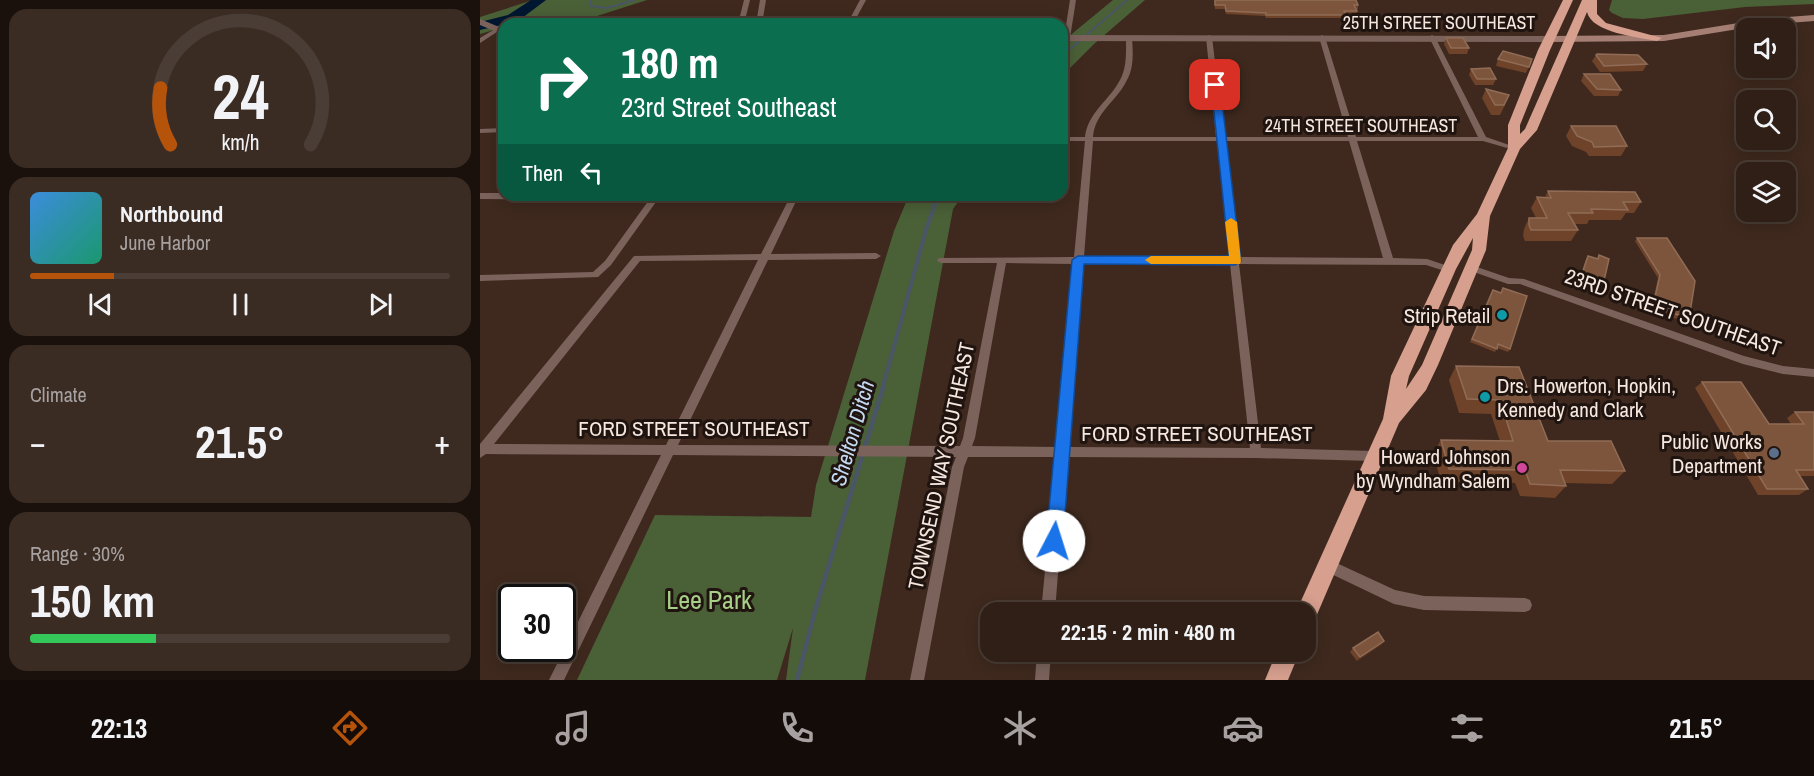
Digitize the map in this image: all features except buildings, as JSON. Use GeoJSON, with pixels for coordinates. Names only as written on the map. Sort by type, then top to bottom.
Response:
{"type":"FeatureCollection","features":[{"type":"Feature","properties":{"kind":"highway"},"geometry":{"type":"LineString","coordinates":[[1514,148],[1514,125],[1549,39],[1568,0]]}},
{"type":"Feature","properties":{"kind":"highway"},"geometry":{"type":"LineString","coordinates":[[1311,602],[1392,419],[1400,376],[1448,269],[1460,245],[1483,216],[1514,148],[1531,130],[1587,0]]}},
{"type":"Feature","properties":{"kind":"highway"},"geometry":{"type":"LineString","coordinates":[[1592,0],[1592,15],[1602,25],[1657,38]]}},
{"type":"Feature","properties":{"kind":"highway"},"geometry":{"type":"LineString","coordinates":[[1392,419],[1420,385],[1479,250],[1483,216]]}},
{"type":"Feature","properties":{"kind":"highway"},"geometry":{"type":"LineString","coordinates":[[1448,269],[1454,272],[1455,276],[1453,309]]}},
{"type":"Feature","properties":{"kind":"highway"},"geometry":{"type":"LineString","coordinates":[[1276,680],[1284,662]]}},
{"type":"Feature","properties":{"kind":"main road","name":"25TH STREET SOUTHEAST"},"geometry":{"type":"LineString","coordinates":[[1549,39],[1657,38],[1700,34],[1763,22],[1814,18]]}},
{"type":"Feature","properties":{"kind":"street"},"geometry":{"type":"LineString","coordinates":[[742,18],[747,0]]}},
{"type":"Feature","properties":{"kind":"street"},"geometry":{"type":"LineString","coordinates":[[760,18],[763,0]]}},
{"type":"Feature","properties":{"kind":"street"},"geometry":{"type":"LineString","coordinates":[[853,18],[863,0]]}},
{"type":"Feature","properties":{"kind":"street"},"geometry":{"type":"LineString","coordinates":[[1068,21],[1073,0]]}},
{"type":"Feature","properties":{"kind":"street"},"geometry":{"type":"LineString","coordinates":[[480,22],[498,30]]}},
{"type":"Feature","properties":{"kind":"street"},"geometry":{"type":"LineString","coordinates":[[480,41],[498,32]]}},
{"type":"Feature","properties":{"kind":"street"},"geometry":{"type":"LineString","coordinates":[[1209,37],[1256,453]]}},
{"type":"Feature","properties":{"kind":"street"},"geometry":{"type":"LineString","coordinates":[[1322,37],[1389,261]]}},
{"type":"Feature","properties":{"kind":"street"},"geometry":{"type":"LineString","coordinates":[[1432,37],[1483,139]]}},
{"type":"Feature","properties":{"kind":"street","name":"25TH STREET SOUTHEAST"},"geometry":{"type":"LineString","coordinates":[[1068,38],[1549,39]]}},
{"type":"Feature","properties":{"kind":"street"},"geometry":{"type":"LineString","coordinates":[[1049,602],[1090,140],[1095,116],[1125,78],[1130,38]]}},
{"type":"Feature","properties":{"kind":"street"},"geometry":{"type":"LineString","coordinates":[[480,130],[498,130]]}},
{"type":"Feature","properties":{"kind":"street","name":"24TH STREET SOUTHEAST"},"geometry":{"type":"LineString","coordinates":[[1068,139],[1483,139],[1514,148]]}},
{"type":"Feature","properties":{"kind":"street"},"geometry":{"type":"LineString","coordinates":[[480,196],[498,196]]}},
{"type":"Feature","properties":{"kind":"street"},"geometry":{"type":"LineString","coordinates":[[480,278],[595,275],[608,263],[652,201]]}},
{"type":"Feature","properties":{"kind":"street"},"geometry":{"type":"LineString","coordinates":[[556,680],[792,201]]}},
{"type":"Feature","properties":{"kind":"street"},"geometry":{"type":"LineString","coordinates":[[481,451],[637,258],[876,256]]}},
{"type":"Feature","properties":{"kind":"street"},"geometry":{"type":"LineString","coordinates":[[942,260],[1389,261],[1427,262],[1448,269]]}},
{"type":"Feature","properties":{"kind":"street","name":"TOWNSEND WAY SOUTHEAST"},"geometry":{"type":"LineString","coordinates":[[917,680],[958,467],[969,438],[1002,260]]}},
{"type":"Feature","properties":{"kind":"street","name":"23RD STREET SOUTHEAST"},"geometry":{"type":"LineString","coordinates":[[1473,264],[1508,281],[1521,281],[1743,360],[1783,370],[1814,373]]}},
{"type":"Feature","properties":{"kind":"street","name":"FORD STREET SOUTHEAST"},"geometry":{"type":"LineString","coordinates":[[481,451],[670,449],[963,453],[1256,453],[1375,456]]}},
{"type":"Feature","properties":{"kind":"street"},"geometry":{"type":"LineString","coordinates":[[1328,565],[1394,597],[1424,603],[1525,605]]}},
{"type":"Feature","properties":{"kind":"street"},"geometry":{"type":"LineString","coordinates":[[1042,680],[1043,662]]}},
{"type":"Feature","properties":{"kind":"green space"},"geometry":{"type":"Polygon","coordinates":[[[533,0],[647,0],[597,16],[498,18],[498,29],[480,34],[480,17],[533,0]]]}},
{"type":"Feature","properties":{"kind":"green space"},"geometry":{"type":"Polygon","coordinates":[[[1113,0],[1145,0],[1068,70],[1068,37],[1113,0]]]}},
{"type":"Feature","properties":{"kind":"green space"},"geometry":{"type":"Polygon","coordinates":[[[1612,0],[1814,0],[1814,4],[1745,7],[1643,19],[1623,18],[1612,13],[1609,10],[1612,0]]]}},
{"type":"Feature","properties":{"kind":"green space","name":"Lee Park"},"geometry":{"type":"Polygon","coordinates":[[[906,201],[959,201],[953,209],[865,680],[786,680],[793,628],[777,680],[577,680],[655,515],[811,517],[816,485],[894,231],[906,201]]]}},
{"type":"Feature","properties":{"kind":"waterway"},"geometry":{"type":"LineString","coordinates":[[513,18],[540,0]]}},
{"type":"Feature","properties":{"kind":"waterway"},"geometry":{"type":"LineString","coordinates":[[590,0],[590,6],[607,8],[634,0]]}},
{"type":"Feature","properties":{"kind":"waterway","name":"Shelton Ditch"},"geometry":{"type":"LineString","coordinates":[[1068,51],[1127,0]]}},
{"type":"Feature","properties":{"kind":"waterway"},"geometry":{"type":"LineString","coordinates":[[480,26],[498,22]]}},
{"type":"Feature","properties":{"kind":"waterway","name":"Shelton Ditch"},"geometry":{"type":"LineString","coordinates":[[882,390],[936,201]]}},
{"type":"Feature","properties":{"kind":"waterway","name":"Shelton Ditch"},"geometry":{"type":"LineString","coordinates":[[797,680],[815,611],[883,388]]}},
{"type":"Feature","properties":{"kind":"slow traffic"},"geometry":{"type":"LineString","coordinates":[[1151,260],[1235,261],[1231,222]]}},
{"type":"Feature","properties":{"kind":"place","name":"Strip Retail"},"geometry":{"type":"Point","coordinates":[1502,315]}},
{"type":"Feature","properties":{"kind":"place","name":"Drs. Howerton, Hopkin, Kennedy and Clark"},"geometry":{"type":"Point","coordinates":[1485,397]}},
{"type":"Feature","properties":{"kind":"place","name":"Public Works Department"},"geometry":{"type":"Point","coordinates":[1774,453]}},
{"type":"Feature","properties":{"kind":"place","name":"Howard Johnson by Wyndham Salem"},"geometry":{"type":"Point","coordinates":[1522,468]}},
{"type":"Feature","properties":{"kind":"route"},"geometry":{"type":"LineString","coordinates":[[1054,541],[1078,260],[1235,261],[1215,85]]}}]}
